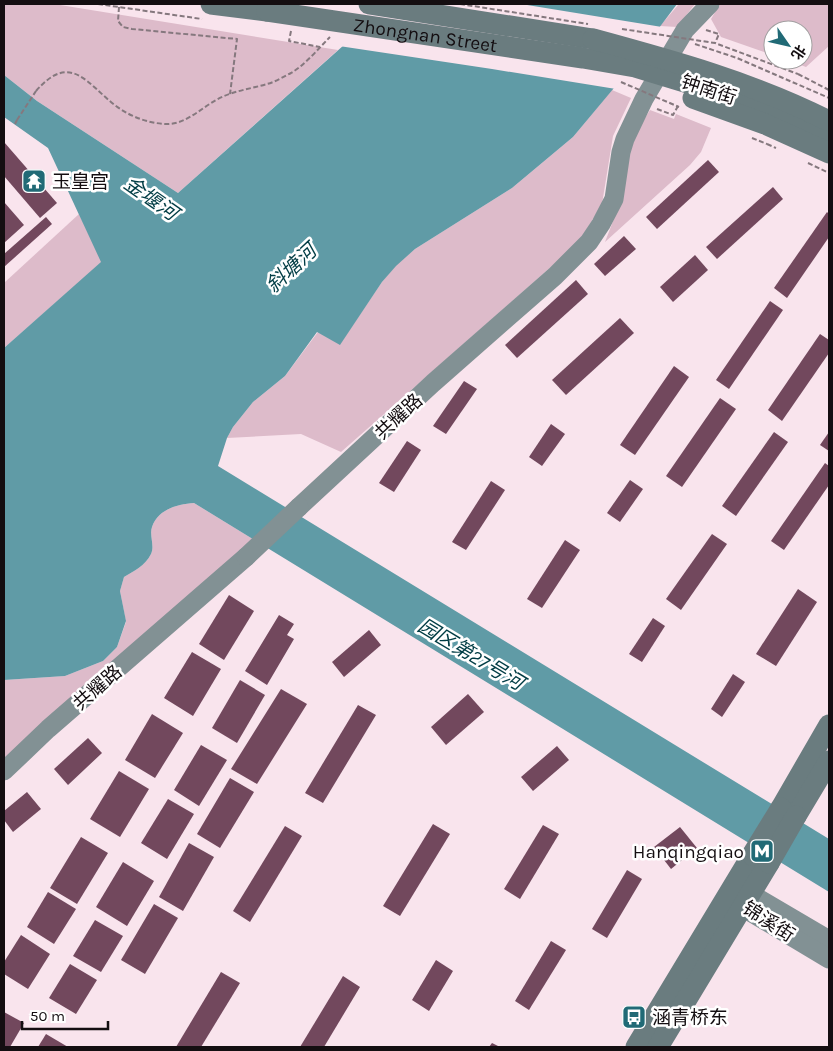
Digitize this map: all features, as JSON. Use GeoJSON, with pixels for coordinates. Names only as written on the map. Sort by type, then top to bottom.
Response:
{"type":"FeatureCollection","features":[{"type":"Feature","properties":{"kind":"main road","name":"Zhongnan Street"},"geometry":{"type":"LineString","coordinates":[[369,4],[593,39]]}},
{"type":"Feature","properties":{"kind":"main road","name":"Zhongnan Street"},"geometry":{"type":"LineString","coordinates":[[207,11],[267,12],[583,58]]}},
{"type":"Feature","properties":{"kind":"main road"},"geometry":{"type":"LineString","coordinates":[[593,39],[690,52],[787,86],[829,106]]}},
{"type":"Feature","properties":{"kind":"main road","name":"钟南街"},"geometry":{"type":"LineString","coordinates":[[593,39],[693,66],[774,96],[829,121]]}},
{"type":"Feature","properties":{"kind":"main road"},"geometry":{"type":"LineString","coordinates":[[583,58],[765,124],[829,153]]}},
{"type":"Feature","properties":{"kind":"main road","name":"钟南街"},"geometry":{"type":"LineString","coordinates":[[583,58],[635,67],[702,87],[761,107],[829,137]]}},
{"type":"Feature","properties":{"kind":"main road"},"geometry":{"type":"LineString","coordinates":[[658,1047],[760,859],[788,812],[829,725]]}},
{"type":"Feature","properties":{"kind":"main road"},"geometry":{"type":"LineString","coordinates":[[788,812],[829,761]]}},
{"type":"Feature","properties":{"kind":"main road"},"geometry":{"type":"LineString","coordinates":[[636,1047],[741,897]]}},
{"type":"Feature","properties":{"kind":"street","name":"共耀路"},"geometry":{"type":"LineString","coordinates":[[4,771],[48,730],[246,557],[433,383],[554,276],[589,242],[614,199],[621,152],[642,103],[685,32],[710,4]]}},
{"type":"Feature","properties":{"kind":"street","name":"锦溪街"},"geometry":{"type":"LineString","coordinates":[[741,897],[829,940]]}},
{"type":"Feature","properties":{"kind":"street","name":"锦溪街"},"geometry":{"type":"LineString","coordinates":[[741,897],[829,959]]}},
{"type":"Feature","properties":{"kind":"path"},"geometry":{"type":"LineString","coordinates":[[98,4],[119,7],[207,11]]}},
{"type":"Feature","properties":{"kind":"path"},"geometry":{"type":"LineString","coordinates":[[119,7],[118,21],[124,27],[132,30],[237,38],[230,94]]}},
{"type":"Feature","properties":{"kind":"path"},"geometry":{"type":"LineString","coordinates":[[283,30],[291,31],[289,42],[320,47]]}},
{"type":"Feature","properties":{"kind":"path"},"geometry":{"type":"LineString","coordinates":[[685,32],[719,34],[715,43]]}},
{"type":"Feature","properties":{"kind":"path"},"geometry":{"type":"LineString","coordinates":[[685,32],[737,58],[829,98]]}},
{"type":"Feature","properties":{"kind":"path"},"geometry":{"type":"LineString","coordinates":[[15,124],[36,91],[47,79],[57,73],[70,72],[81,75],[118,108],[148,123],[168,124],[186,120],[218,98],[244,89],[268,84],[293,72],[334,33]]}},
{"type":"Feature","properties":{"kind":"path"},"geometry":{"type":"LineString","coordinates":[[326,36],[334,37]]}},
{"type":"Feature","properties":{"kind":"path"},"geometry":{"type":"LineString","coordinates":[[798,74],[829,90]]}},
{"type":"Feature","properties":{"kind":"path"},"geometry":{"type":"LineString","coordinates":[[614,80],[686,110]]}},
{"type":"Feature","properties":{"kind":"path"},"geometry":{"type":"LineString","coordinates":[[642,103],[673,115],[678,106]]}},
{"type":"Feature","properties":{"kind":"path"},"geometry":{"type":"LineString","coordinates":[[749,137],[784,152]]}},
{"type":"Feature","properties":{"kind":"path"},"geometry":{"type":"LineString","coordinates":[[808,163],[829,173]]}},
{"type":"Feature","properties":{"kind":"shaded area"},"geometry":{"type":"Polygon","coordinates":[[[4,4],[54,4],[338,50],[178,193],[37,101],[4,75],[4,4]]]}},
{"type":"Feature","properties":{"kind":"shaded area"},"geometry":{"type":"Polygon","coordinates":[[[679,4],[695,4],[677,27],[660,26],[679,4]]]}},
{"type":"Feature","properties":{"kind":"shaded area"},"geometry":{"type":"Polygon","coordinates":[[[720,4],[829,4],[829,46],[813,61],[813,20],[763,20],[763,52],[721,37],[711,19],[720,4]]]}},
{"type":"Feature","properties":{"kind":"shaded area"},"geometry":{"type":"Polygon","coordinates":[[[612,90],[631,98],[613,136],[602,204],[579,242],[341,452],[301,434],[227,438],[233,427],[253,402],[285,376],[318,332],[340,344],[395,266],[415,249],[512,188],[573,137],[612,90]]]}},
{"type":"Feature","properties":{"kind":"shaded area"},"geometry":{"type":"Polygon","coordinates":[[[650,110],[674,119],[676,114],[711,128],[701,152],[690,165],[605,242],[615,216],[633,137],[650,110]]]}},
{"type":"Feature","properties":{"kind":"shaded area"},"geometry":{"type":"Polygon","coordinates":[[[79,214],[102,262],[4,348],[4,283],[79,214]]]}},
{"type":"Feature","properties":{"kind":"shaded area"},"geometry":{"type":"Polygon","coordinates":[[[194,503],[256,541],[4,773],[4,680],[65,676],[103,661],[117,647],[126,622],[120,591],[124,577],[149,558],[152,548],[151,530],[155,521],[169,509],[194,503]]]}},
{"type":"Feature","properties":{"kind":"water"},"geometry":{"type":"Polygon","coordinates":[[[390,4],[677,4],[614,88],[573,137],[512,188],[415,249],[382,282],[340,345],[317,332],[285,376],[253,402],[233,427],[227,438],[218,466],[829,839],[829,892],[194,503],[169,509],[155,521],[151,530],[152,548],[149,558],[124,577],[120,591],[126,621],[117,647],[103,661],[65,676],[4,680],[4,348],[101,262],[48,148],[4,117],[4,75],[37,101],[178,193],[390,4]]]}},
{"type":"Feature","properties":{"kind":"pier"},"geometry":{"type":"Polygon","coordinates":[[[387,4],[521,4],[662,27],[616,89],[339,46],[387,4]]]}},
{"type":"Feature","properties":{"kind":"building"},"geometry":{"type":"Polygon","coordinates":[[[4,142],[57,203],[40,218],[4,176],[4,142]]]}},
{"type":"Feature","properties":{"kind":"building"},"geometry":{"type":"Polygon","coordinates":[[[708,160],[719,172],[657,229],[646,217],[708,160]]]}},
{"type":"Feature","properties":{"kind":"building"},"geometry":{"type":"Polygon","coordinates":[[[773,187],[783,199],[717,259],[706,247],[773,187]]]}},
{"type":"Feature","properties":{"kind":"building"},"geometry":{"type":"Polygon","coordinates":[[[4,202],[24,225],[4,243],[4,202]]]}},
{"type":"Feature","properties":{"kind":"building"},"geometry":{"type":"Polygon","coordinates":[[[827,212],[829,214],[829,237],[787,298],[774,288],[827,212]]]}},
{"type":"Feature","properties":{"kind":"building"},"geometry":{"type":"Polygon","coordinates":[[[46,217],[52,224],[4,267],[4,254],[46,217]]]}},
{"type":"Feature","properties":{"kind":"building"},"geometry":{"type":"Polygon","coordinates":[[[624,236],[636,249],[605,276],[594,264],[624,236]]]}},
{"type":"Feature","properties":{"kind":"building"},"geometry":{"type":"Polygon","coordinates":[[[695,255],[708,270],[673,302],[660,287],[695,255]]]}},
{"type":"Feature","properties":{"kind":"building"},"geometry":{"type":"Polygon","coordinates":[[[576,280],[588,294],[517,358],[505,345],[576,280]]]}},
{"type":"Feature","properties":{"kind":"building"},"geometry":{"type":"Polygon","coordinates":[[[770,301],[783,310],[729,389],[716,380],[770,301]]]}},
{"type":"Feature","properties":{"kind":"building"},"geometry":{"type":"Polygon","coordinates":[[[620,318],[634,333],[566,395],[552,380],[620,318]]]}},
{"type":"Feature","properties":{"kind":"building"},"geometry":{"type":"Polygon","coordinates":[[[820,334],[829,340],[829,353],[782,421],[768,410],[820,334]]]}},
{"type":"Feature","properties":{"kind":"building"},"geometry":{"type":"Polygon","coordinates":[[[674,366],[689,377],[635,455],[620,445],[674,366]]]}},
{"type":"Feature","properties":{"kind":"building"},"geometry":{"type":"Polygon","coordinates":[[[464,381],[477,389],[446,434],[433,426],[464,381]]]}},
{"type":"Feature","properties":{"kind":"building"},"geometry":{"type":"Polygon","coordinates":[[[720,398],[736,409],[682,487],[666,476],[720,398]]]}},
{"type":"Feature","properties":{"kind":"building"},"geometry":{"type":"Polygon","coordinates":[[[551,424],[565,434],[542,466],[529,457],[551,424]]]}},
{"type":"Feature","properties":{"kind":"building"},"geometry":{"type":"Polygon","coordinates":[[[774,432],[788,442],[736,516],[722,506],[774,432]]]}},
{"type":"Feature","properties":{"kind":"building"},"geometry":{"type":"Polygon","coordinates":[[[829,432],[829,451],[820,445],[829,432]]]}},
{"type":"Feature","properties":{"kind":"building"},"geometry":{"type":"Polygon","coordinates":[[[407,441],[421,450],[394,492],[379,483],[407,441]]]}},
{"type":"Feature","properties":{"kind":"building"},"geometry":{"type":"Polygon","coordinates":[[[825,463],[829,466],[829,485],[784,550],[771,541],[825,463]]]}},
{"type":"Feature","properties":{"kind":"building"},"geometry":{"type":"Polygon","coordinates":[[[630,480],[643,489],[620,522],[607,513],[630,480]]]}},
{"type":"Feature","properties":{"kind":"building"},"geometry":{"type":"Polygon","coordinates":[[[491,481],[505,490],[466,550],[452,542],[491,481]]]}},
{"type":"Feature","properties":{"kind":"building"},"geometry":{"type":"Polygon","coordinates":[[[712,534],[727,544],[681,610],[666,599],[712,534]]]}},
{"type":"Feature","properties":{"kind":"building"},"geometry":{"type":"Polygon","coordinates":[[[565,540],[580,550],[542,608],[527,599],[565,540]]]}},
{"type":"Feature","properties":{"kind":"building"},"geometry":{"type":"Polygon","coordinates":[[[798,589],[817,602],[776,666],[756,654],[798,589]]]}},
{"type":"Feature","properties":{"kind":"building"},"geometry":{"type":"Polygon","coordinates":[[[229,595],[254,611],[224,660],[199,644],[229,595]]]}},
{"type":"Feature","properties":{"kind":"building"},"geometry":{"type":"Polygon","coordinates":[[[279,615],[294,624],[287,635],[294,639],[267,685],[245,671],[279,615]]]}},
{"type":"Feature","properties":{"kind":"building"},"geometry":{"type":"Polygon","coordinates":[[[653,618],[665,626],[642,662],[629,654],[653,618]]]}},
{"type":"Feature","properties":{"kind":"building"},"geometry":{"type":"Polygon","coordinates":[[[369,630],[381,645],[344,677],[332,662],[369,630]]]}},
{"type":"Feature","properties":{"kind":"building"},"geometry":{"type":"Polygon","coordinates":[[[192,652],[221,669],[193,716],[164,698],[192,652]]]}},
{"type":"Feature","properties":{"kind":"building"},"geometry":{"type":"Polygon","coordinates":[[[733,674],[745,682],[722,717],[711,709],[733,674]]]}},
{"type":"Feature","properties":{"kind":"building"},"geometry":{"type":"Polygon","coordinates":[[[240,680],[265,695],[237,743],[212,728],[240,680]]]}},
{"type":"Feature","properties":{"kind":"building"},"geometry":{"type":"Polygon","coordinates":[[[281,689],[307,704],[257,784],[231,769],[281,689]]]}},
{"type":"Feature","properties":{"kind":"building"},"geometry":{"type":"Polygon","coordinates":[[[468,694],[484,712],[446,745],[431,727],[468,694]]]}},
{"type":"Feature","properties":{"kind":"building"},"geometry":{"type":"Polygon","coordinates":[[[358,705],[376,715],[323,803],[305,793],[358,705]]]}},
{"type":"Feature","properties":{"kind":"building"},"geometry":{"type":"Polygon","coordinates":[[[152,714],[183,733],[155,778],[125,760],[152,714]]]}},
{"type":"Feature","properties":{"kind":"building"},"geometry":{"type":"Polygon","coordinates":[[[88,738],[102,753],[68,785],[54,769],[88,738]]]}},
{"type":"Feature","properties":{"kind":"building"},"geometry":{"type":"Polygon","coordinates":[[[201,745],[227,760],[199,806],[174,790],[201,745]]]}},
{"type":"Feature","properties":{"kind":"building"},"geometry":{"type":"Polygon","coordinates":[[[557,746],[569,760],[533,791],[521,777],[557,746]]]}},
{"type":"Feature","properties":{"kind":"building"},"geometry":{"type":"Polygon","coordinates":[[[119,771],[149,789],[120,837],[90,819],[119,771]]]}},
{"type":"Feature","properties":{"kind":"building"},"geometry":{"type":"Polygon","coordinates":[[[230,778],[254,792],[220,848],[197,834],[230,778]]]}},
{"type":"Feature","properties":{"kind":"building"},"geometry":{"type":"Polygon","coordinates":[[[27,792],[41,809],[13,832],[4,820],[4,811],[27,792]]]}},
{"type":"Feature","properties":{"kind":"building"},"geometry":{"type":"Polygon","coordinates":[[[168,799],[194,814],[167,859],[141,843],[168,799]]]}},
{"type":"Feature","properties":{"kind":"building"},"geometry":{"type":"Polygon","coordinates":[[[433,824],[450,834],[400,916],[383,906],[433,824]]]}},
{"type":"Feature","properties":{"kind":"building"},"geometry":{"type":"Polygon","coordinates":[[[543,825],[559,834],[520,899],[504,889],[543,825]]]}},
{"type":"Feature","properties":{"kind":"building"},"geometry":{"type":"Polygon","coordinates":[[[285,826],[302,836],[250,922],[233,911],[285,826]]]}},
{"type":"Feature","properties":{"kind":"building"},"geometry":{"type":"Polygon","coordinates":[[[680,827],[697,848],[671,869],[654,847],[680,827]]]}},
{"type":"Feature","properties":{"kind":"building"},"geometry":{"type":"Polygon","coordinates":[[[81,837],[108,853],[77,904],[50,888],[81,837]]]}},
{"type":"Feature","properties":{"kind":"building"},"geometry":{"type":"Polygon","coordinates":[[[189,843],[214,857],[183,911],[159,897],[189,843]]]}},
{"type":"Feature","properties":{"kind":"building"},"geometry":{"type":"Polygon","coordinates":[[[123,862],[154,881],[127,926],[96,907],[123,862]]]}},
{"type":"Feature","properties":{"kind":"building"},"geometry":{"type":"Polygon","coordinates":[[[627,870],[642,879],[607,938],[592,929],[627,870]]]}},
{"type":"Feature","properties":{"kind":"building"},"geometry":{"type":"Polygon","coordinates":[[[48,892],[76,909],[54,944],[27,927],[48,892]]]}},
{"type":"Feature","properties":{"kind":"building"},"geometry":{"type":"Polygon","coordinates":[[[154,904],[178,918],[145,974],[121,960],[154,904]]]}},
{"type":"Feature","properties":{"kind":"building"},"geometry":{"type":"Polygon","coordinates":[[[95,920],[123,936],[101,972],[73,956],[95,920]]]}},
{"type":"Feature","properties":{"kind":"building"},"geometry":{"type":"Polygon","coordinates":[[[21,935],[50,954],[28,989],[4,974],[4,962],[21,935]]]}},
{"type":"Feature","properties":{"kind":"building"},"geometry":{"type":"Polygon","coordinates":[[[551,941],[566,950],[529,1010],[515,1001],[551,941]]]}},
{"type":"Feature","properties":{"kind":"building"},"geometry":{"type":"Polygon","coordinates":[[[436,960],[453,971],[429,1011],[412,1000],[436,960]]]}},
{"type":"Feature","properties":{"kind":"building"},"geometry":{"type":"Polygon","coordinates":[[[70,964],[97,980],[76,1014],[49,998],[70,964]]]}},
{"type":"Feature","properties":{"kind":"building"},"geometry":{"type":"Polygon","coordinates":[[[221,972],[240,983],[201,1047],[176,1047],[221,972]]]}},
{"type":"Feature","properties":{"kind":"building"},"geometry":{"type":"Polygon","coordinates":[[[343,976],[360,987],[324,1047],[300,1047],[343,976]]]}},
{"type":"Feature","properties":{"kind":"building"},"geometry":{"type":"Polygon","coordinates":[[[4,1012],[24,1023],[10,1047],[4,1047],[4,1012]]]}},
{"type":"Feature","properties":{"kind":"building"},"geometry":{"type":"Polygon","coordinates":[[[46,1034],[68,1047],[38,1047],[46,1034]]]}},
{"type":"Feature","properties":{"kind":"building"},"geometry":{"type":"Polygon","coordinates":[[[492,1043],[500,1047],[489,1047],[492,1043]]]}},
{"type":"Feature","properties":{"kind":"place","name":"玉皇宫"},"geometry":{"type":"Point","coordinates":[34,181]}},
{"type":"Feature","properties":{"kind":"place","name":"Hanqingqiao"},"geometry":{"type":"Point","coordinates":[762,851]}},
{"type":"Feature","properties":{"kind":"place","name":"涵青桥东"},"geometry":{"type":"Point","coordinates":[634,1017]}},
{"type":"Feature","properties":{"kind":"water label","name":"金堰河"},"geometry":{"type":"Point","coordinates":[151,198]}},
{"type":"Feature","properties":{"kind":"water label","name":"斜塘河"},"geometry":{"type":"Point","coordinates":[291,268]}},
{"type":"Feature","properties":{"kind":"water label","name":"园区第27号河"},"geometry":{"type":"Point","coordinates":[471,654]}}]}
